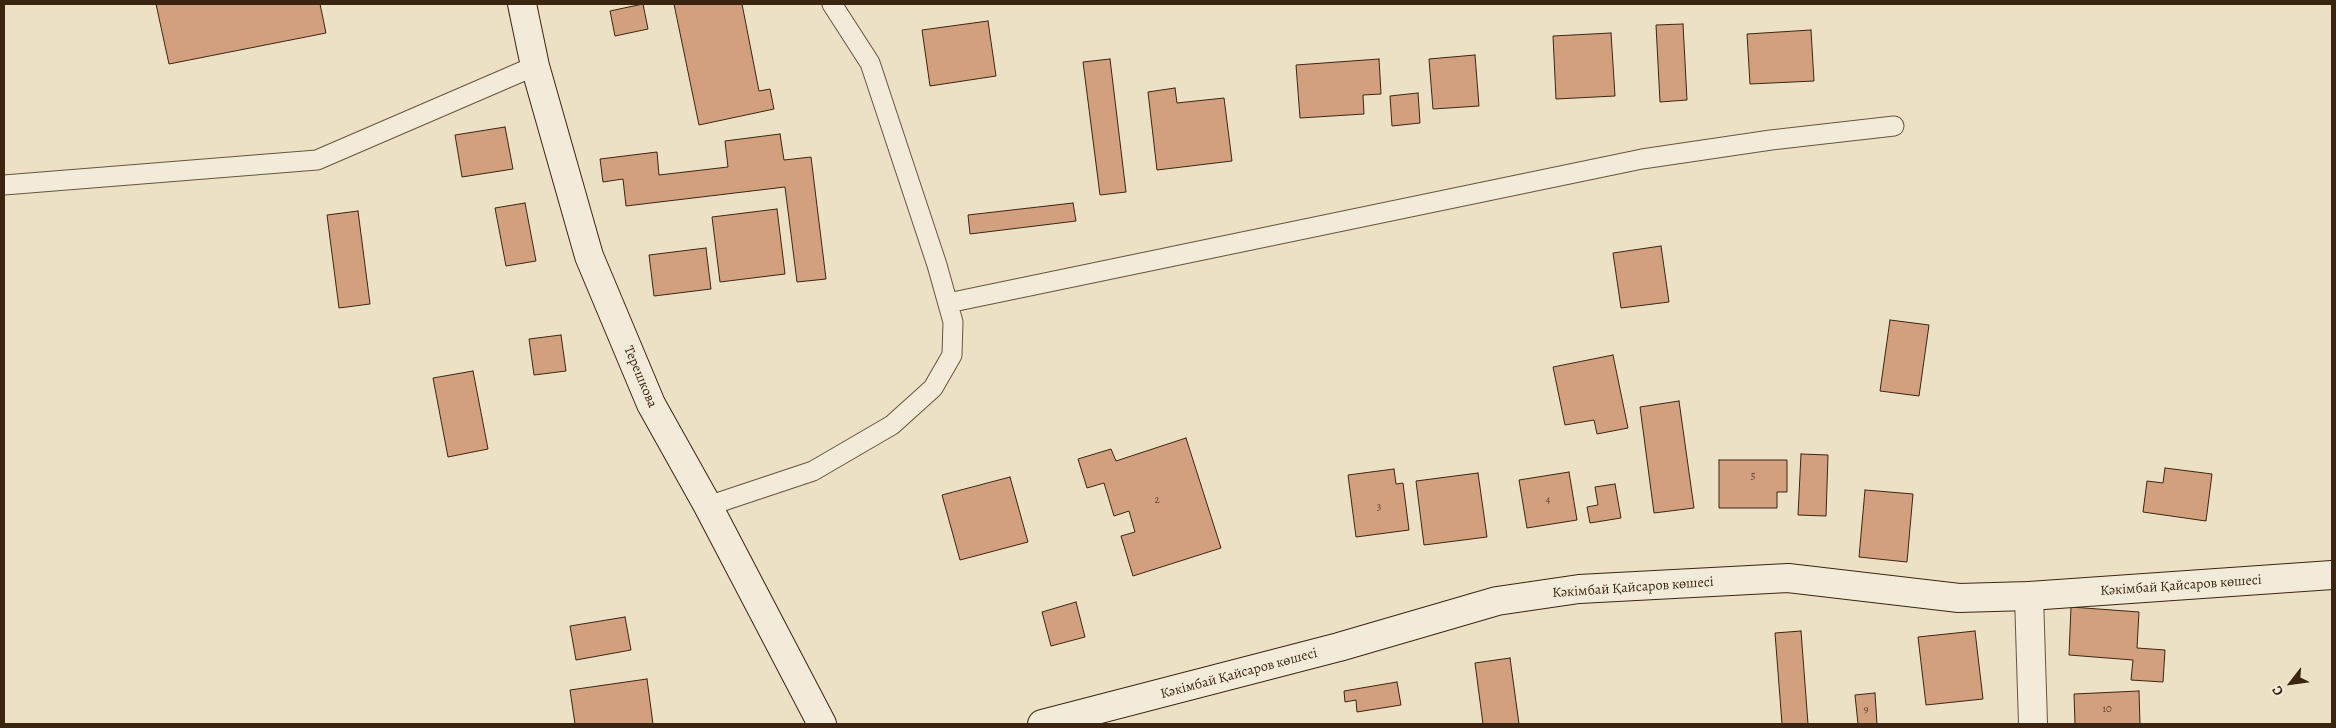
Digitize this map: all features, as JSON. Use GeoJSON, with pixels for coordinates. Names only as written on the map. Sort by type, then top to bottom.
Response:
{"type":"FeatureCollection","features":[{"type":"Feature","properties":{"kind":"street","name":"Терешкова"},"geometry":{"type":"LineString","coordinates":[[522,4],[535,66],[590,256],[651,404],[708,506],[822,724]]}},
{"type":"Feature","properties":{"kind":"street","name":"Кәкімбай Қайсаров көшесі"},"geometry":{"type":"LineString","coordinates":[[1042,724],[1339,647],[1497,601],[1579,588],[1788,578],[1959,598],[2029,596],[2332,575]]}},
{"type":"Feature","properties":{"kind":"street"},"geometry":{"type":"LineString","coordinates":[[2029,596],[2033,724]]}},
{"type":"Feature","properties":{"kind":"lane"},"geometry":{"type":"LineString","coordinates":[[708,506],[813,471],[892,425],[933,388],[952,355],[953,322],[948,303],[870,63],[832,4]]}},
{"type":"Feature","properties":{"kind":"lane"},"geometry":{"type":"LineString","coordinates":[[4,185],[317,160],[535,66]]}},
{"type":"Feature","properties":{"kind":"lane"},"geometry":{"type":"LineString","coordinates":[[948,303],[1642,159],[1771,140],[1894,126]]}},
{"type":"Feature","properties":{"kind":"building"},"geometry":{"type":"Polygon","coordinates":[[[156,4],[320,4],[326,33],[169,64],[156,4]]]}},
{"type":"Feature","properties":{"kind":"building"},"geometry":{"type":"Polygon","coordinates":[[[643,4],[648,29],[615,36],[610,11],[643,4]]]}},
{"type":"Feature","properties":{"kind":"building"},"geometry":{"type":"Polygon","coordinates":[[[674,4],[742,4],[759,91],[770,89],[774,109],[699,125],[674,4]]]}},
{"type":"Feature","properties":{"kind":"building"},"geometry":{"type":"Polygon","coordinates":[[[988,21],[996,76],[930,86],[922,30],[988,21]]]}},
{"type":"Feature","properties":{"kind":"building"},"geometry":{"type":"Polygon","coordinates":[[[1683,24],[1687,100],[1660,102],[1656,25],[1683,24]]]}},
{"type":"Feature","properties":{"kind":"building"},"geometry":{"type":"Polygon","coordinates":[[[1811,30],[1814,81],[1750,84],[1747,34],[1811,30]]]}},
{"type":"Feature","properties":{"kind":"building"},"geometry":{"type":"Polygon","coordinates":[[[1611,33],[1615,96],[1556,99],[1553,36],[1611,33]]]}},
{"type":"Feature","properties":{"kind":"building"},"geometry":{"type":"Polygon","coordinates":[[[1475,55],[1479,106],[1433,109],[1429,59],[1475,55]]]}},
{"type":"Feature","properties":{"kind":"building"},"geometry":{"type":"Polygon","coordinates":[[[1110,59],[1126,192],[1100,195],[1083,62],[1110,59]]]}},
{"type":"Feature","properties":{"kind":"building"},"geometry":{"type":"Polygon","coordinates":[[[1379,59],[1381,94],[1363,95],[1364,114],[1300,118],[1296,65],[1379,59]]]}},
{"type":"Feature","properties":{"kind":"building"},"geometry":{"type":"Polygon","coordinates":[[[1175,88],[1177,103],[1224,98],[1232,161],[1157,170],[1148,92],[1175,88]]]}},
{"type":"Feature","properties":{"kind":"building"},"geometry":{"type":"Polygon","coordinates":[[[1418,93],[1420,123],[1392,126],[1390,96],[1418,93]]]}},
{"type":"Feature","properties":{"kind":"building"},"geometry":{"type":"Polygon","coordinates":[[[505,127],[513,169],[462,177],[455,135],[505,127]]]}},
{"type":"Feature","properties":{"kind":"building"},"geometry":{"type":"Polygon","coordinates":[[[780,134],[784,160],[811,157],[826,279],[797,282],[785,187],[626,206],[623,179],[603,182],[600,159],[657,152],[659,175],[728,167],[725,141],[780,134]]]}},
{"type":"Feature","properties":{"kind":"building"},"geometry":{"type":"Polygon","coordinates":[[[525,203],[536,261],[506,266],[495,208],[525,203]]]}},
{"type":"Feature","properties":{"kind":"building"},"geometry":{"type":"Polygon","coordinates":[[[1073,203],[1076,221],[970,234],[968,215],[1073,203]]]}},
{"type":"Feature","properties":{"kind":"building"},"geometry":{"type":"Polygon","coordinates":[[[777,209],[785,274],[720,282],[712,217],[777,209]]]}},
{"type":"Feature","properties":{"kind":"building"},"geometry":{"type":"Polygon","coordinates":[[[358,211],[370,304],[339,308],[327,215],[358,211]]]}},
{"type":"Feature","properties":{"kind":"building"},"geometry":{"type":"Polygon","coordinates":[[[1661,246],[1669,302],[1621,308],[1613,253],[1661,246]]]}},
{"type":"Feature","properties":{"kind":"building"},"geometry":{"type":"Polygon","coordinates":[[[706,248],[711,289],[654,296],[649,255],[706,248]]]}},
{"type":"Feature","properties":{"kind":"building"},"geometry":{"type":"Polygon","coordinates":[[[1890,320],[1929,325],[1919,396],[1880,391],[1890,320]]]}},
{"type":"Feature","properties":{"kind":"building"},"geometry":{"type":"Polygon","coordinates":[[[561,335],[566,371],[534,375],[529,339],[561,335]]]}},
{"type":"Feature","properties":{"kind":"building"},"geometry":{"type":"Polygon","coordinates":[[[1613,355],[1628,428],[1597,434],[1594,420],[1565,425],[1553,367],[1613,355]]]}},
{"type":"Feature","properties":{"kind":"building"},"geometry":{"type":"Polygon","coordinates":[[[473,371],[488,449],[448,457],[433,378],[473,371]]]}},
{"type":"Feature","properties":{"kind":"building"},"geometry":{"type":"Polygon","coordinates":[[[1679,401],[1694,508],[1654,513],[1640,407],[1679,401]]]}},
{"type":"Feature","properties":{"kind":"building"},"geometry":{"type":"Polygon","coordinates":[[[1186,438],[1221,548],[1133,576],[1121,536],[1135,532],[1129,511],[1114,516],[1104,483],[1087,488],[1078,459],[1111,449],[1116,461],[1186,438]]]}},
{"type":"Feature","properties":{"kind":"building"},"geometry":{"type":"Polygon","coordinates":[[[1801,454],[1828,455],[1826,516],[1798,515],[1801,454]]]}},
{"type":"Feature","properties":{"kind":"building"},"geometry":{"type":"Polygon","coordinates":[[[1719,460],[1787,460],[1787,492],[1777,492],[1777,508],[1719,508],[1719,460]]]}},
{"type":"Feature","properties":{"kind":"building"},"geometry":{"type":"Polygon","coordinates":[[[2165,468],[2212,474],[2206,521],[2143,512],[2147,481],[2163,483],[2165,468]]]}},
{"type":"Feature","properties":{"kind":"building"},"geometry":{"type":"Polygon","coordinates":[[[1394,469],[1396,484],[1403,483],[1409,530],[1356,537],[1348,475],[1394,469]]]}},
{"type":"Feature","properties":{"kind":"building"},"geometry":{"type":"Polygon","coordinates":[[[1569,472],[1577,520],[1527,528],[1519,480],[1569,472]]]}},
{"type":"Feature","properties":{"kind":"building"},"geometry":{"type":"Polygon","coordinates":[[[1478,473],[1487,537],[1424,545],[1416,481],[1478,473]]]}},
{"type":"Feature","properties":{"kind":"building"},"geometry":{"type":"Polygon","coordinates":[[[1010,477],[1028,542],[960,560],[942,495],[1010,477]]]}},
{"type":"Feature","properties":{"kind":"building"},"geometry":{"type":"Polygon","coordinates":[[[1615,484],[1621,518],[1590,523],[1587,507],[1598,505],[1595,487],[1615,484]]]}},
{"type":"Feature","properties":{"kind":"building"},"geometry":{"type":"Polygon","coordinates":[[[1865,490],[1913,494],[1907,562],[1859,557],[1865,490]]]}},
{"type":"Feature","properties":{"kind":"building"},"geometry":{"type":"Polygon","coordinates":[[[1076,602],[1085,637],[1051,646],[1042,612],[1076,602]]]}},
{"type":"Feature","properties":{"kind":"building"},"geometry":{"type":"Polygon","coordinates":[[[2071,607],[2139,612],[2137,648],[2165,650],[2163,682],[2131,680],[2133,660],[2069,655],[2071,607]]]}},
{"type":"Feature","properties":{"kind":"building"},"geometry":{"type":"Polygon","coordinates":[[[625,617],[631,650],[576,660],[570,626],[625,617]]]}},
{"type":"Feature","properties":{"kind":"building"},"geometry":{"type":"Polygon","coordinates":[[[1801,631],[1808,724],[1782,724],[1775,633],[1801,631]]]}},
{"type":"Feature","properties":{"kind":"building"},"geometry":{"type":"Polygon","coordinates":[[[1975,631],[1983,699],[1926,705],[1918,637],[1975,631]]]}},
{"type":"Feature","properties":{"kind":"building"},"geometry":{"type":"Polygon","coordinates":[[[1510,658],[1519,724],[1483,724],[1475,663],[1510,658]]]}},
{"type":"Feature","properties":{"kind":"building"},"geometry":{"type":"Polygon","coordinates":[[[647,679],[653,724],[575,724],[570,690],[647,679]]]}},
{"type":"Feature","properties":{"kind":"building"},"geometry":{"type":"Polygon","coordinates":[[[1397,682],[1401,705],[1357,712],[1356,700],[1345,702],[1344,691],[1397,682]]]}},
{"type":"Feature","properties":{"kind":"building"},"geometry":{"type":"Polygon","coordinates":[[[2139,691],[2140,724],[2075,724],[2074,694],[2139,691]]]}},
{"type":"Feature","properties":{"kind":"building"},"geometry":{"type":"Polygon","coordinates":[[[1875,693],[1877,724],[1858,724],[1855,695],[1875,693]]]}}]}
